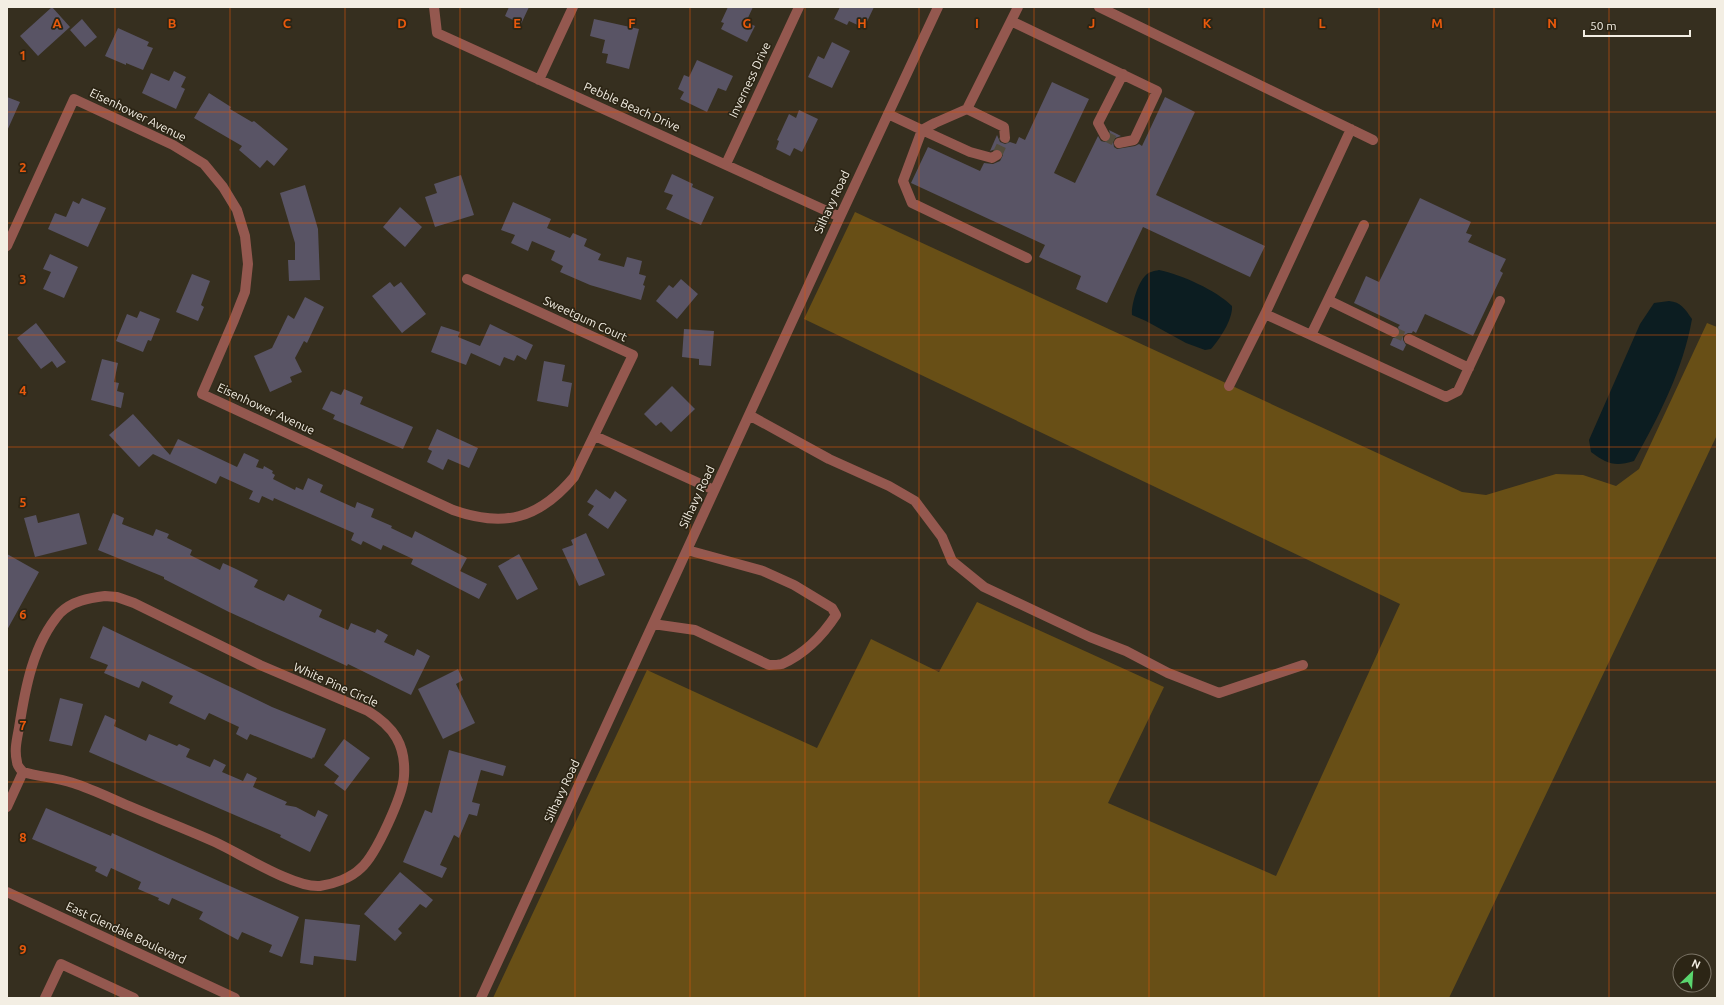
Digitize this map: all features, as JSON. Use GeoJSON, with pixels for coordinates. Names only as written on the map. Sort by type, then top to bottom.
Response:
{"type":"FeatureCollection","features":[{"type":"Feature","properties":{"kind":"street","name":"Pebble Beach Drive"},"geometry":{"type":"LineString","coordinates":[[434,7],[437,33],[840,217]]}},
{"type":"Feature","properties":{"kind":"street"},"geometry":{"type":"LineString","coordinates":[[539,80],[573,7]]}},
{"type":"Feature","properties":{"kind":"street","name":"Inverness Drive"},"geometry":{"type":"LineString","coordinates":[[726,164],[799,7]]}},
{"type":"Feature","properties":{"kind":"street","name":"Silhavy Road"},"geometry":{"type":"LineString","coordinates":[[481,998],[938,7]]}},
{"type":"Feature","properties":{"kind":"street"},"geometry":{"type":"LineString","coordinates":[[1018,7],[968,109],[922,130],[903,181],[912,203],[1027,258]]}},
{"type":"Feature","properties":{"kind":"street"},"geometry":{"type":"LineString","coordinates":[[1099,7],[1373,140]]}},
{"type":"Feature","properties":{"kind":"street"},"geometry":{"type":"LineString","coordinates":[[1011,21],[1157,91],[1134,140],[1119,144]]}},
{"type":"Feature","properties":{"kind":"street"},"geometry":{"type":"LineString","coordinates":[[1105,136],[1098,123],[1123,74]]}},
{"type":"Feature","properties":{"kind":"street","name":"Eisenhower Avenue"},"geometry":{"type":"LineString","coordinates":[[7,246],[74,99],[173,145],[204,164],[223,187],[238,210],[245,236],[248,264],[244,292],[234,320],[202,394],[453,510],[472,517],[491,520],[511,518],[532,512],[549,502],[563,490],[574,477],[595,436]]}},
{"type":"Feature","properties":{"kind":"street"},"geometry":{"type":"LineString","coordinates":[[968,109],[1004,127],[1005,138]]}},
{"type":"Feature","properties":{"kind":"street"},"geometry":{"type":"LineString","coordinates":[[888,114],[970,152],[992,158],[997,155]]}},
{"type":"Feature","properties":{"kind":"street"},"geometry":{"type":"LineString","coordinates":[[1229,386],[1265,314],[1351,129]]}},
{"type":"Feature","properties":{"kind":"street"},"geometry":{"type":"LineString","coordinates":[[1311,335],[1364,225]]}},
{"type":"Feature","properties":{"kind":"street","name":"Sweetgum Court"},"geometry":{"type":"LineString","coordinates":[[467,279],[633,355],[595,436]]}},
{"type":"Feature","properties":{"kind":"street"},"geometry":{"type":"LineString","coordinates":[[1328,300],[1394,332]]}},
{"type":"Feature","properties":{"kind":"street"},"geometry":{"type":"LineString","coordinates":[[1265,314],[1446,397],[1458,391],[1500,301]]}},
{"type":"Feature","properties":{"kind":"street"},"geometry":{"type":"LineString","coordinates":[[1409,339],[1469,368]]}},
{"type":"Feature","properties":{"kind":"street"},"geometry":{"type":"LineString","coordinates":[[749,415],[829,459],[889,486],[914,501],[942,537],[952,561],[984,587],[1090,637],[1126,651],[1168,673],[1219,693],[1303,665]]}},
{"type":"Feature","properties":{"kind":"street"},"geometry":{"type":"LineString","coordinates":[[595,436],[714,490]]}},
{"type":"Feature","properties":{"kind":"street"},"geometry":{"type":"LineString","coordinates":[[653,624],[695,630],[769,665],[781,665],[810,646],[826,630],[836,615],[832,608],[794,585],[763,571],[687,550]]}},
{"type":"Feature","properties":{"kind":"street","name":"White Pine Circle"},"geometry":{"type":"LineString","coordinates":[[105,596],[117,597],[134,603],[260,665],[368,711],[383,721],[394,733],[401,747],[404,765],[404,782],[398,799],[371,856],[362,868],[346,878],[332,884],[319,886],[304,884],[288,878],[214,842],[72,782],[23,772],[17,764],[15,753],[22,704],[29,677],[38,652],[49,629],[61,613],[74,603],[89,598],[105,596]]}},
{"type":"Feature","properties":{"kind":"street"},"geometry":{"type":"LineString","coordinates":[[7,807],[23,772]]}},
{"type":"Feature","properties":{"kind":"street","name":"East Glendale Boulevard"},"geometry":{"type":"LineString","coordinates":[[7,892],[235,998]]}},
{"type":"Feature","properties":{"kind":"street"},"geometry":{"type":"LineString","coordinates":[[46,998],[61,964],[134,998]]}},
{"type":"Feature","properties":{"kind":"shaded area"},"geometry":{"type":"Polygon","coordinates":[[[855,212],[1462,492],[1486,495],[1556,474],[1583,475],[1616,486],[1639,469],[1707,323],[1717,327],[1717,435],[1449,998],[493,998],[647,670],[817,748],[871,639],[939,672],[977,602],[1164,687],[1108,803],[1276,876],[1400,604],[804,319],[855,212]]]}},
{"type":"Feature","properties":{"kind":"shaded area"},"geometry":{"type":"Polygon","coordinates":[[[1159,270],[1178,275],[1198,284],[1217,294],[1232,306],[1228,323],[1211,349],[1205,350],[1186,343],[1132,315],[1134,300],[1142,279],[1151,272],[1159,270]]]}},
{"type":"Feature","properties":{"kind":"shaded area"},"geometry":{"type":"Polygon","coordinates":[[[1669,301],[1680,304],[1692,319],[1683,356],[1661,410],[1634,461],[1622,464],[1607,462],[1591,452],[1589,440],[1640,324],[1654,303],[1669,301]]]}},
{"type":"Feature","properties":{"kind":"building"},"geometry":{"type":"Polygon","coordinates":[[[52,7],[70,27],[38,56],[20,36],[52,7]]]}},
{"type":"Feature","properties":{"kind":"building"},"geometry":{"type":"Polygon","coordinates":[[[509,7],[529,7],[521,24],[505,16],[509,7]]]}},
{"type":"Feature","properties":{"kind":"building"},"geometry":{"type":"Polygon","coordinates":[[[728,7],[753,7],[746,22],[755,26],[747,42],[721,29],[724,23],[721,22],[728,7]]]}},
{"type":"Feature","properties":{"kind":"building"},"geometry":{"type":"Polygon","coordinates":[[[840,7],[874,7],[864,28],[849,21],[847,25],[834,19],[840,7]]]}},
{"type":"Feature","properties":{"kind":"building"},"geometry":{"type":"Polygon","coordinates":[[[82,19],[97,37],[85,47],[70,30],[82,19]]]}},
{"type":"Feature","properties":{"kind":"building"},"geometry":{"type":"Polygon","coordinates":[[[594,19],[639,29],[629,69],[606,63],[608,54],[602,53],[605,40],[590,36],[594,19]]]}},
{"type":"Feature","properties":{"kind":"building"},"geometry":{"type":"Polygon","coordinates":[[[118,28],[149,42],[147,46],[153,48],[143,70],[105,56],[118,28]]]}},
{"type":"Feature","properties":{"kind":"building"},"geometry":{"type":"Polygon","coordinates":[[[832,42],[850,51],[832,88],[808,77],[818,56],[824,59],[832,42]]]}},
{"type":"Feature","properties":{"kind":"building"},"geometry":{"type":"Polygon","coordinates":[[[697,60],[733,76],[726,91],[718,88],[707,112],[680,99],[684,92],[678,89],[684,75],[689,77],[697,60]]]}},
{"type":"Feature","properties":{"kind":"building"},"geometry":{"type":"Polygon","coordinates":[[[174,71],[186,77],[181,87],[185,89],[176,109],[142,93],[151,73],[169,81],[174,71]]]}},
{"type":"Feature","properties":{"kind":"building"},"geometry":{"type":"Polygon","coordinates":[[[1052,82],[1089,99],[1054,173],[1075,183],[1098,136],[1101,141],[1105,142],[1111,139],[1109,130],[1121,136],[1115,138],[1113,141],[1114,147],[1117,149],[1139,144],[1142,146],[1165,97],[1195,112],[1156,195],[1265,246],[1250,277],[1143,227],[1107,303],[1076,289],[1081,276],[1039,257],[1045,245],[911,183],[928,147],[980,171],[984,163],[993,164],[1000,161],[1003,155],[1000,150],[996,149],[990,151],[997,135],[1000,142],[1005,144],[1010,142],[1016,144],[1019,137],[1025,140],[1052,82]]]}},
{"type":"Feature","properties":{"kind":"building"},"geometry":{"type":"Polygon","coordinates":[[[209,93],[231,107],[230,109],[252,122],[254,121],[288,149],[274,166],[267,160],[260,168],[239,150],[242,146],[194,118],[209,93]]]}},
{"type":"Feature","properties":{"kind":"building"},"geometry":{"type":"Polygon","coordinates":[[[7,97],[20,102],[7,131],[7,97]]]}},
{"type":"Feature","properties":{"kind":"building"},"geometry":{"type":"Polygon","coordinates":[[[799,110],[818,119],[802,152],[794,148],[790,156],[776,149],[779,141],[777,140],[789,114],[796,118],[799,110]]]}},
{"type":"Feature","properties":{"kind":"building"},"geometry":{"type":"Polygon","coordinates":[[[672,174],[693,184],[692,187],[714,197],[701,225],[666,209],[673,195],[664,192],[672,174]]]}},
{"type":"Feature","properties":{"kind":"building"},"geometry":{"type":"Polygon","coordinates":[[[461,175],[474,215],[435,227],[425,197],[437,193],[434,184],[461,175]]]}},
{"type":"Feature","properties":{"kind":"building"},"geometry":{"type":"Polygon","coordinates":[[[305,185],[318,229],[320,280],[289,281],[288,260],[295,260],[295,243],[280,193],[305,185]]]}},
{"type":"Feature","properties":{"kind":"building"},"geometry":{"type":"Polygon","coordinates":[[[82,198],[106,208],[88,247],[48,229],[55,213],[66,217],[73,201],[79,204],[82,198]]]}},
{"type":"Feature","properties":{"kind":"building"},"geometry":{"type":"Polygon","coordinates":[[[1420,198],[1471,222],[1466,233],[1472,235],[1468,242],[1506,259],[1500,271],[1503,273],[1473,336],[1425,314],[1416,333],[1413,331],[1412,333],[1408,333],[1403,336],[1403,340],[1406,345],[1403,351],[1390,345],[1393,338],[1397,338],[1400,334],[1398,327],[1400,325],[1354,303],[1366,276],[1379,282],[1420,198]]]}},
{"type":"Feature","properties":{"kind":"building"},"geometry":{"type":"Polygon","coordinates":[[[513,202],[551,219],[547,228],[570,238],[573,233],[587,239],[584,246],[601,254],[598,260],[624,267],[627,257],[642,261],[639,274],[646,276],[641,300],[590,285],[560,272],[563,266],[551,260],[555,251],[532,241],[528,251],[511,243],[515,235],[501,230],[513,202]]]}},
{"type":"Feature","properties":{"kind":"building"},"geometry":{"type":"Polygon","coordinates":[[[400,207],[422,227],[405,247],[383,227],[400,207]]]}},
{"type":"Feature","properties":{"kind":"building"},"geometry":{"type":"Polygon","coordinates":[[[50,254],[78,267],[64,298],[43,289],[51,272],[43,269],[50,254]]]}},
{"type":"Feature","properties":{"kind":"building"},"geometry":{"type":"Polygon","coordinates":[[[192,274],[210,281],[201,305],[204,307],[198,321],[176,312],[192,274]]]}},
{"type":"Feature","properties":{"kind":"building"},"geometry":{"type":"Polygon","coordinates":[[[681,279],[698,294],[677,319],[656,301],[669,285],[673,288],[681,279]]]}},
{"type":"Feature","properties":{"kind":"building"},"geometry":{"type":"Polygon","coordinates":[[[390,282],[394,287],[401,282],[426,314],[402,333],[372,296],[390,282]]]}},
{"type":"Feature","properties":{"kind":"building"},"geometry":{"type":"Polygon","coordinates":[[[305,297],[324,307],[307,343],[304,341],[295,358],[302,372],[290,377],[292,382],[270,392],[254,356],[272,348],[288,315],[294,319],[305,297]]]}},
{"type":"Feature","properties":{"kind":"building"},"geometry":{"type":"Polygon","coordinates":[[[140,311],[160,319],[151,341],[148,340],[143,352],[116,341],[127,314],[137,318],[140,311]]]}},
{"type":"Feature","properties":{"kind":"building"},"geometry":{"type":"Polygon","coordinates":[[[36,323],[66,362],[57,368],[52,361],[41,369],[17,338],[36,323]]]}},
{"type":"Feature","properties":{"kind":"building"},"geometry":{"type":"Polygon","coordinates":[[[490,324],[533,345],[526,360],[517,355],[514,361],[504,357],[500,366],[471,353],[466,365],[431,352],[441,326],[460,332],[458,337],[480,346],[490,324]]]}},
{"type":"Feature","properties":{"kind":"building"},"geometry":{"type":"Polygon","coordinates":[[[684,329],[714,331],[711,366],[699,365],[699,359],[682,357],[684,329]]]}},
{"type":"Feature","properties":{"kind":"building"},"geometry":{"type":"Polygon","coordinates":[[[102,359],[118,363],[114,382],[119,383],[117,391],[124,393],[121,408],[91,400],[102,359]]]}},
{"type":"Feature","properties":{"kind":"building"},"geometry":{"type":"Polygon","coordinates":[[[544,361],[565,365],[562,381],[572,383],[568,407],[537,401],[544,361]]]}},
{"type":"Feature","properties":{"kind":"building"},"geometry":{"type":"Polygon","coordinates":[[[672,386],[695,409],[671,432],[661,422],[656,426],[644,414],[672,386]]]}},
{"type":"Feature","properties":{"kind":"building"},"geometry":{"type":"Polygon","coordinates":[[[344,389],[363,397],[360,404],[413,427],[403,449],[333,419],[335,415],[322,409],[331,391],[341,395],[344,389]]]}},
{"type":"Feature","properties":{"kind":"building"},"geometry":{"type":"Polygon","coordinates":[[[133,414],[170,455],[178,439],[237,467],[244,453],[259,460],[256,467],[263,469],[264,466],[273,471],[272,473],[275,475],[273,479],[295,490],[296,487],[303,490],[308,478],[323,485],[320,492],[355,508],[357,502],[374,509],[371,517],[392,526],[391,528],[412,538],[415,531],[467,558],[460,571],[487,584],[479,599],[411,564],[413,559],[383,545],[381,550],[363,541],[361,545],[351,540],[354,533],[274,498],[273,501],[262,496],[259,503],[249,499],[253,491],[220,476],[216,484],[153,454],[139,467],[109,435],[133,414]]]}},
{"type":"Feature","properties":{"kind":"building"},"geometry":{"type":"Polygon","coordinates":[[[437,429],[478,448],[469,468],[448,459],[443,470],[427,462],[432,451],[428,449],[437,429]]]}},
{"type":"Feature","properties":{"kind":"building"},"geometry":{"type":"Polygon","coordinates":[[[596,489],[610,499],[615,491],[627,500],[608,529],[588,515],[594,506],[587,502],[596,489]]]}},
{"type":"Feature","properties":{"kind":"building"},"geometry":{"type":"Polygon","coordinates":[[[79,513],[87,544],[35,557],[24,518],[36,515],[38,523],[79,513]]]}},
{"type":"Feature","properties":{"kind":"building"},"geometry":{"type":"Polygon","coordinates":[[[113,513],[124,518],[122,524],[153,536],[156,529],[169,534],[167,538],[192,550],[190,555],[220,570],[223,563],[236,569],[258,580],[254,587],[284,601],[288,594],[322,610],[319,617],[348,630],[351,623],[375,633],[377,629],[388,635],[384,642],[414,656],[417,649],[430,656],[411,695],[348,664],[347,666],[229,612],[164,579],[164,577],[98,550],[113,513]]]}},
{"type":"Feature","properties":{"kind":"building"},"geometry":{"type":"Polygon","coordinates":[[[586,533],[605,575],[579,586],[562,549],[573,545],[571,540],[586,533]]]}},
{"type":"Feature","properties":{"kind":"building"},"geometry":{"type":"Polygon","coordinates":[[[7,554],[39,572],[7,630],[7,554]]]}},
{"type":"Feature","properties":{"kind":"building"},"geometry":{"type":"Polygon","coordinates":[[[519,554],[538,589],[517,600],[498,566],[519,554]]]}},
{"type":"Feature","properties":{"kind":"building"},"geometry":{"type":"Polygon","coordinates":[[[103,626],[272,707],[326,729],[314,758],[313,757],[312,759],[250,734],[247,740],[236,734],[239,727],[209,713],[205,720],[169,703],[173,696],[142,681],[139,688],[104,673],[108,665],[90,658],[103,626]]]}},
{"type":"Feature","properties":{"kind":"building"},"geometry":{"type":"Polygon","coordinates":[[[458,669],[463,680],[456,684],[475,723],[443,739],[418,689],[458,669]]]}},
{"type":"Feature","properties":{"kind":"building"},"geometry":{"type":"Polygon","coordinates":[[[60,698],[83,704],[72,746],[49,741],[60,698]]]}},
{"type":"Feature","properties":{"kind":"building"},"geometry":{"type":"Polygon","coordinates":[[[105,715],[116,720],[114,726],[146,741],[149,734],[177,746],[179,744],[190,749],[186,757],[210,767],[214,759],[226,765],[222,772],[243,781],[247,773],[257,778],[253,787],[287,802],[285,805],[296,807],[315,817],[318,810],[328,815],[310,852],[280,837],[281,835],[89,752],[105,715]]]}},
{"type":"Feature","properties":{"kind":"building"},"geometry":{"type":"Polygon","coordinates":[[[344,739],[370,758],[345,791],[334,783],[339,776],[324,765],[344,739]]]}},
{"type":"Feature","properties":{"kind":"building"},"geometry":{"type":"Polygon","coordinates":[[[449,750],[506,766],[503,776],[481,770],[472,802],[480,804],[477,816],[469,814],[459,838],[454,835],[440,865],[447,868],[442,878],[403,862],[425,810],[432,813],[449,750]]]}},
{"type":"Feature","properties":{"kind":"building"},"geometry":{"type":"Polygon","coordinates":[[[46,808],[111,836],[112,833],[299,917],[282,957],[269,952],[272,945],[242,932],[238,940],[199,919],[203,912],[172,898],[169,905],[158,900],[159,898],[138,889],[141,882],[111,868],[107,877],[95,871],[97,867],[32,839],[46,808]]]}},
{"type":"Feature","properties":{"kind":"building"},"geometry":{"type":"Polygon","coordinates":[[[400,872],[433,900],[426,908],[420,904],[398,929],[402,933],[395,941],[364,914],[400,872]]]}},
{"type":"Feature","properties":{"kind":"building"},"geometry":{"type":"Polygon","coordinates":[[[305,919],[360,925],[356,961],[314,956],[313,965],[300,963],[305,919]]]}},
{"type":"Feature","properties":{"kind":"tunnel"},"geometry":{"type":"LineString","coordinates":[[1105,136],[1119,143]]}},
{"type":"Feature","properties":{"kind":"tunnel"},"geometry":{"type":"LineString","coordinates":[[997,155],[1005,138]]}},
{"type":"Feature","properties":{"kind":"tunnel"},"geometry":{"type":"LineString","coordinates":[[1394,332],[1409,339]]}}]}
